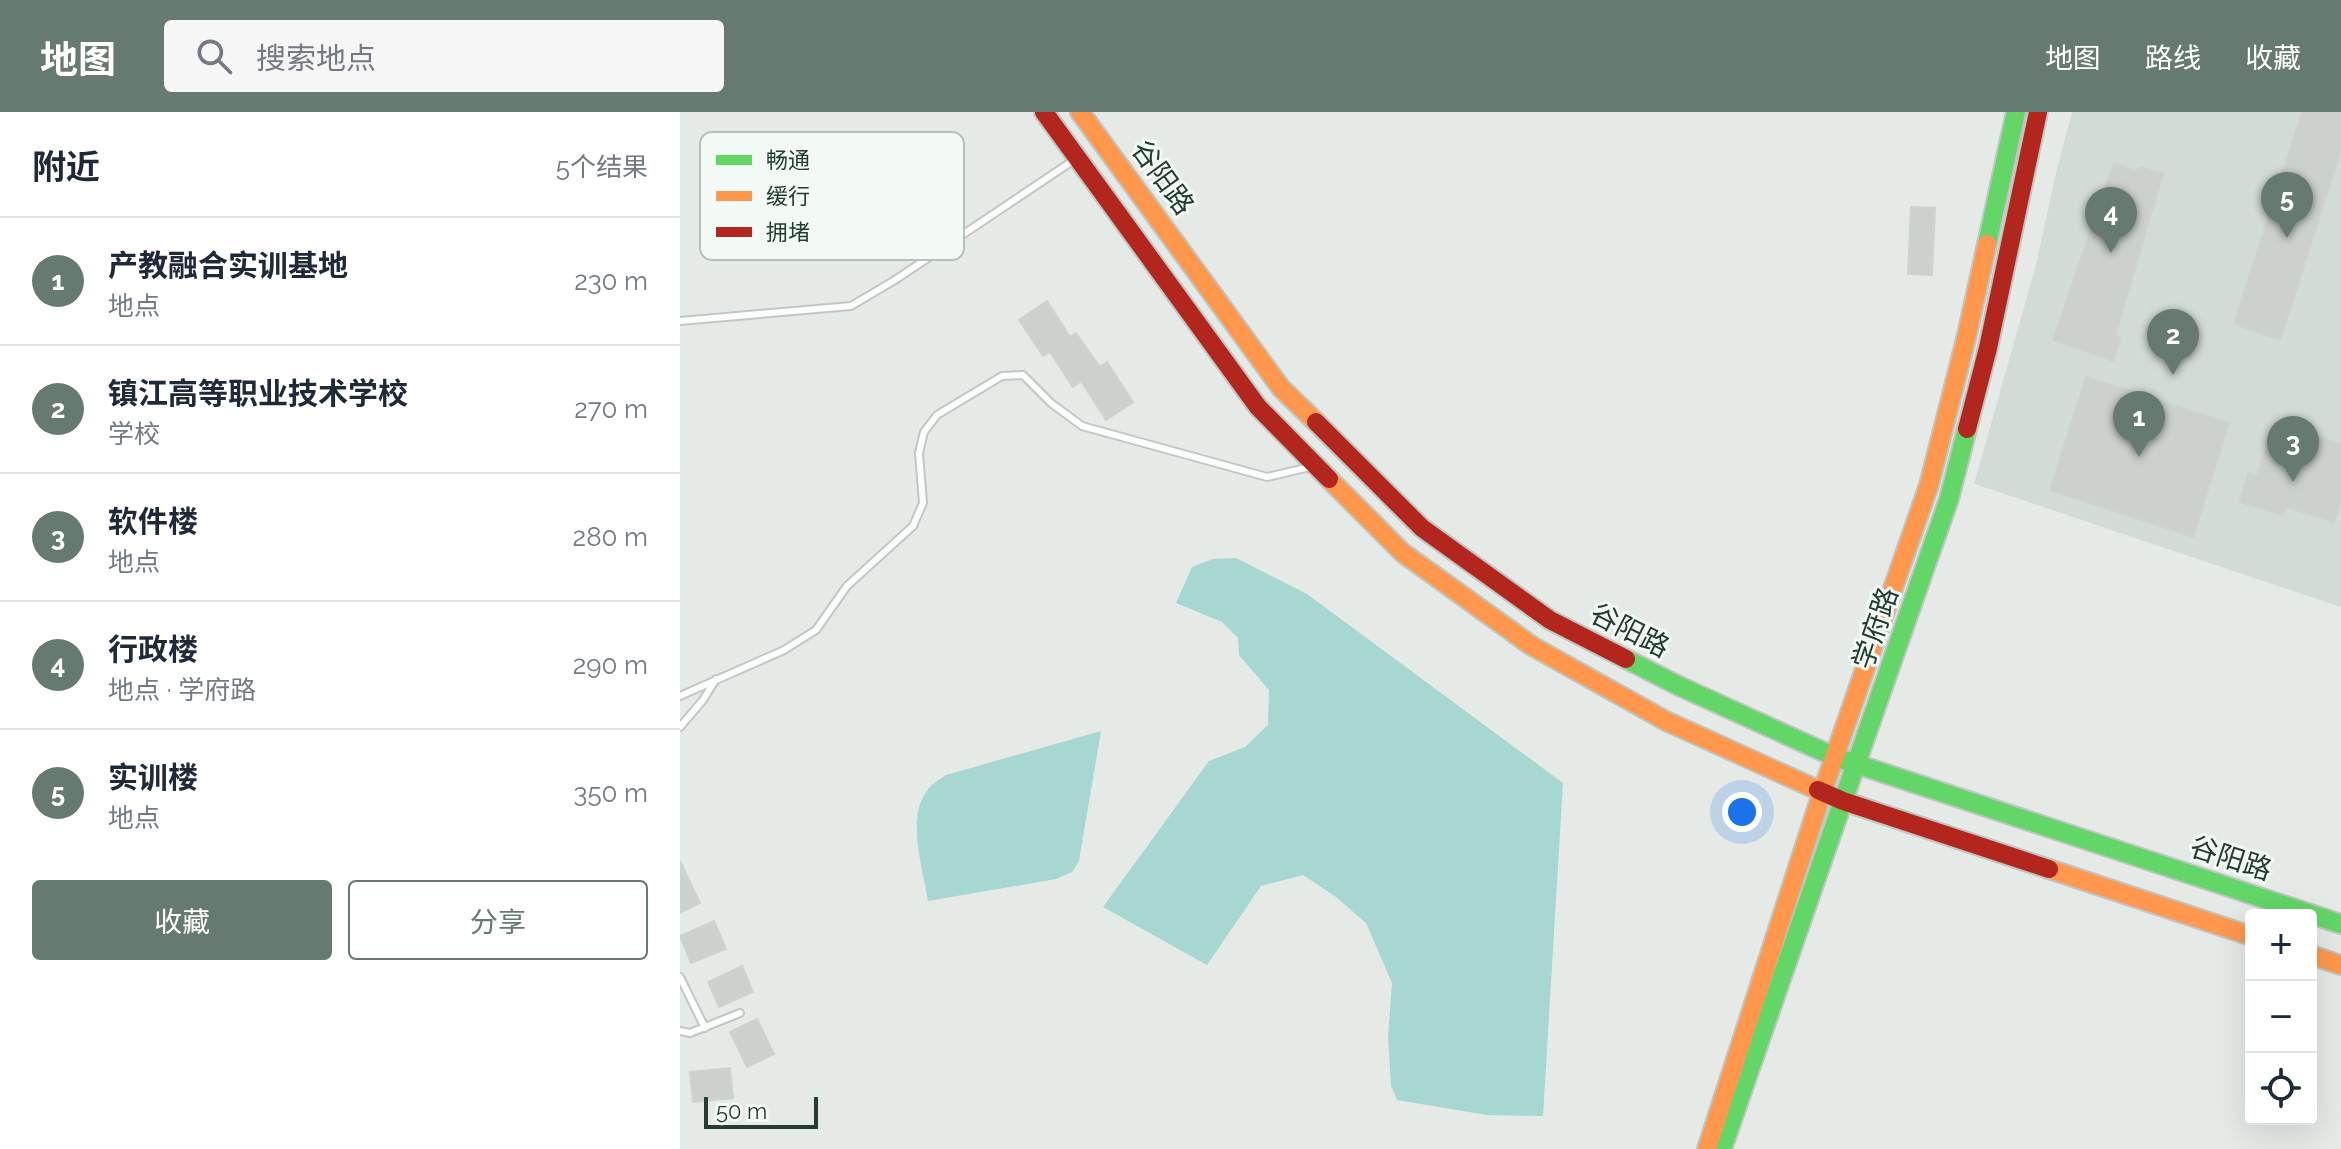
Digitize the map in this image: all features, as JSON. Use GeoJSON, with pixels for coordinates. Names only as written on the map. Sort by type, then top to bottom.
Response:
{"type":"FeatureCollection","features":[{"type":"Feature","properties":{"kind":"main road","name":"谷阳路"},"geometry":{"type":"LineString","coordinates":[[1044,112],[1258,407],[1403,553],[1532,646],[1666,721],[1843,801],[2245,934]]}},
{"type":"Feature","properties":{"kind":"main road","name":"谷阳路"},"geometry":{"type":"LineString","coordinates":[[1080,112],[1281,388],[1422,528],[1550,620],[1679,686],[1835,757],[2341,924]]}},
{"type":"Feature","properties":{"kind":"main road","name":"学府路"},"geometry":{"type":"LineString","coordinates":[[1707,1149],[1823,790],[1929,485],[1966,339],[2016,112]]}},
{"type":"Feature","properties":{"kind":"main road","name":"学府路"},"geometry":{"type":"LineString","coordinates":[[1722,1149],[1949,499],[1988,348],[2038,112]]}},
{"type":"Feature","properties":{"kind":"main road"},"geometry":{"type":"LineString","coordinates":[[2317,957],[2341,965]]}},
{"type":"Feature","properties":{"kind":"lane"},"geometry":{"type":"LineString","coordinates":[[964,234],[1077,158]]}},
{"type":"Feature","properties":{"kind":"lane"},"geometry":{"type":"LineString","coordinates":[[680,321],[851,306],[925,260]]}},
{"type":"Feature","properties":{"kind":"lane"},"geometry":{"type":"LineString","coordinates":[[680,696],[784,650],[816,630],[847,586],[913,526],[923,503],[919,453],[924,432],[937,415],[1002,376],[1023,375],[1051,403],[1082,426],[1267,477],[1316,465]]}},
{"type":"Feature","properties":{"kind":"lane"},"geometry":{"type":"LineString","coordinates":[[680,727],[716,679]]}},
{"type":"Feature","properties":{"kind":"lane"},"geometry":{"type":"LineString","coordinates":[[680,977],[705,1028]]}},
{"type":"Feature","properties":{"kind":"lane"},"geometry":{"type":"LineString","coordinates":[[680,1031],[690,1033],[740,1013]]}},
{"type":"Feature","properties":{"kind":"shaded area"},"geometry":{"type":"Polygon","coordinates":[[[2072,112],[2341,112],[2341,607],[1974,484],[2036,265],[2072,112]]]}},
{"type":"Feature","properties":{"kind":"water"},"geometry":{"type":"Polygon","coordinates":[[[1236,558],[1307,594],[1563,783],[1543,1116],[1487,1115],[1397,1100],[1391,1086],[1388,1037],[1392,983],[1366,923],[1336,897],[1303,875],[1261,886],[1207,965],[1103,907],[1209,761],[1245,747],[1268,725],[1269,690],[1239,655],[1238,638],[1222,622],[1176,603],[1192,567],[1213,559],[1236,558]]]}},
{"type":"Feature","properties":{"kind":"water"},"geometry":{"type":"Polygon","coordinates":[[[1101,731],[1079,861],[1072,872],[1056,879],[928,901],[917,829],[921,802],[931,786],[946,775],[1101,731]]]}},
{"type":"Feature","properties":{"kind":"building"},"geometry":{"type":"Polygon","coordinates":[[[2302,112],[2341,112],[2341,151],[2280,340],[2234,324],[2302,112]]]}},
{"type":"Feature","properties":{"kind":"building"},"geometry":{"type":"Polygon","coordinates":[[[2114,163],[2135,171],[2141,167],[2163,174],[2116,333],[2120,340],[2113,361],[2053,340],[2114,163]]]}},
{"type":"Feature","properties":{"kind":"building"},"geometry":{"type":"Polygon","coordinates":[[[1911,207],[1935,208],[1932,275],[1908,274],[1911,207]]]}},
{"type":"Feature","properties":{"kind":"building"},"geometry":{"type":"Polygon","coordinates":[[[1047,301],[1070,337],[1076,333],[1100,367],[1107,362],[1133,402],[1106,420],[1081,381],[1073,387],[1050,352],[1043,356],[1019,320],[1047,301]]]}},
{"type":"Feature","properties":{"kind":"building"},"geometry":{"type":"Polygon","coordinates":[[[2086,377],[2229,423],[2193,537],[2050,490],[2086,377]]]}},
{"type":"Feature","properties":{"kind":"building"},"geometry":{"type":"Polygon","coordinates":[[[2270,435],[2315,449],[2319,437],[2341,444],[2341,500],[2334,522],[2286,507],[2283,515],[2240,502],[2248,473],[2257,476],[2270,435]]]}},
{"type":"Feature","properties":{"kind":"building"},"geometry":{"type":"Polygon","coordinates":[[[680,861],[700,903],[680,913],[680,861]]]}},
{"type":"Feature","properties":{"kind":"building"},"geometry":{"type":"Polygon","coordinates":[[[714,921],[726,949],[691,963],[680,936],[714,921]]]}},
{"type":"Feature","properties":{"kind":"building"},"geometry":{"type":"Polygon","coordinates":[[[742,966],[753,992],[719,1007],[708,982],[742,966]]]}},
{"type":"Feature","properties":{"kind":"building"},"geometry":{"type":"Polygon","coordinates":[[[757,1019],[774,1054],[747,1067],[730,1032],[757,1019]]]}},
{"type":"Feature","properties":{"kind":"building"},"geometry":{"type":"Polygon","coordinates":[[[730,1068],[733,1098],[693,1102],[690,1072],[730,1068]]]}},
{"type":"Feature","properties":{"kind":"traffic: fast"},"geometry":{"type":"LineString","coordinates":[[1987,244],[2016,112]]}},
{"type":"Feature","properties":{"kind":"traffic: fast"},"geometry":{"type":"LineString","coordinates":[[1843,801],[1949,499],[1967,429]]}},
{"type":"Feature","properties":{"kind":"traffic: fast"},"geometry":{"type":"LineString","coordinates":[[1626,659],[1835,757],[2341,924]]}},
{"type":"Feature","properties":{"kind":"traffic: fast"},"geometry":{"type":"LineString","coordinates":[[1722,1149],[1843,801]]}},
{"type":"Feature","properties":{"kind":"traffic: slow"},"geometry":{"type":"LineString","coordinates":[[1080,112],[1281,388],[1316,422]]}},
{"type":"Feature","properties":{"kind":"traffic: slow"},"geometry":{"type":"LineString","coordinates":[[1823,790],[1929,485],[1987,244]]}},
{"type":"Feature","properties":{"kind":"traffic: slow"},"geometry":{"type":"LineString","coordinates":[[1329,479],[1403,553],[1532,646],[1666,721],[1818,790]]}},
{"type":"Feature","properties":{"kind":"traffic: slow"},"geometry":{"type":"LineString","coordinates":[[1707,1149],[1823,790]]}},
{"type":"Feature","properties":{"kind":"traffic: slow"},"geometry":{"type":"LineString","coordinates":[[2049,869],[2245,934]]}},
{"type":"Feature","properties":{"kind":"traffic: slow"},"geometry":{"type":"LineString","coordinates":[[2317,957],[2341,965]]}},
{"type":"Feature","properties":{"kind":"traffic: jam"},"geometry":{"type":"LineString","coordinates":[[1044,112],[1258,407],[1329,479]]}},
{"type":"Feature","properties":{"kind":"traffic: jam"},"geometry":{"type":"LineString","coordinates":[[1967,429],[1988,348],[2038,112]]}},
{"type":"Feature","properties":{"kind":"traffic: jam"},"geometry":{"type":"LineString","coordinates":[[1316,422],[1422,528],[1550,620],[1626,659]]}},
{"type":"Feature","properties":{"kind":"traffic: jam"},"geometry":{"type":"LineString","coordinates":[[1818,790],[2049,869]]}},
{"type":"Feature","properties":{"kind":"place","name":"实训楼"},"geometry":{"type":"Point","coordinates":[2287,238]}},
{"type":"Feature","properties":{"kind":"place","name":"行政楼"},"geometry":{"type":"Point","coordinates":[2111,253]}},
{"type":"Feature","properties":{"kind":"place","name":"镇江高等职业技术学校"},"geometry":{"type":"Point","coordinates":[2173,375]}},
{"type":"Feature","properties":{"kind":"place","name":"产教融合实训基地"},"geometry":{"type":"Point","coordinates":[2139,457]}},
{"type":"Feature","properties":{"kind":"place","name":"软件楼"},"geometry":{"type":"Point","coordinates":[2293,482]}}]}
